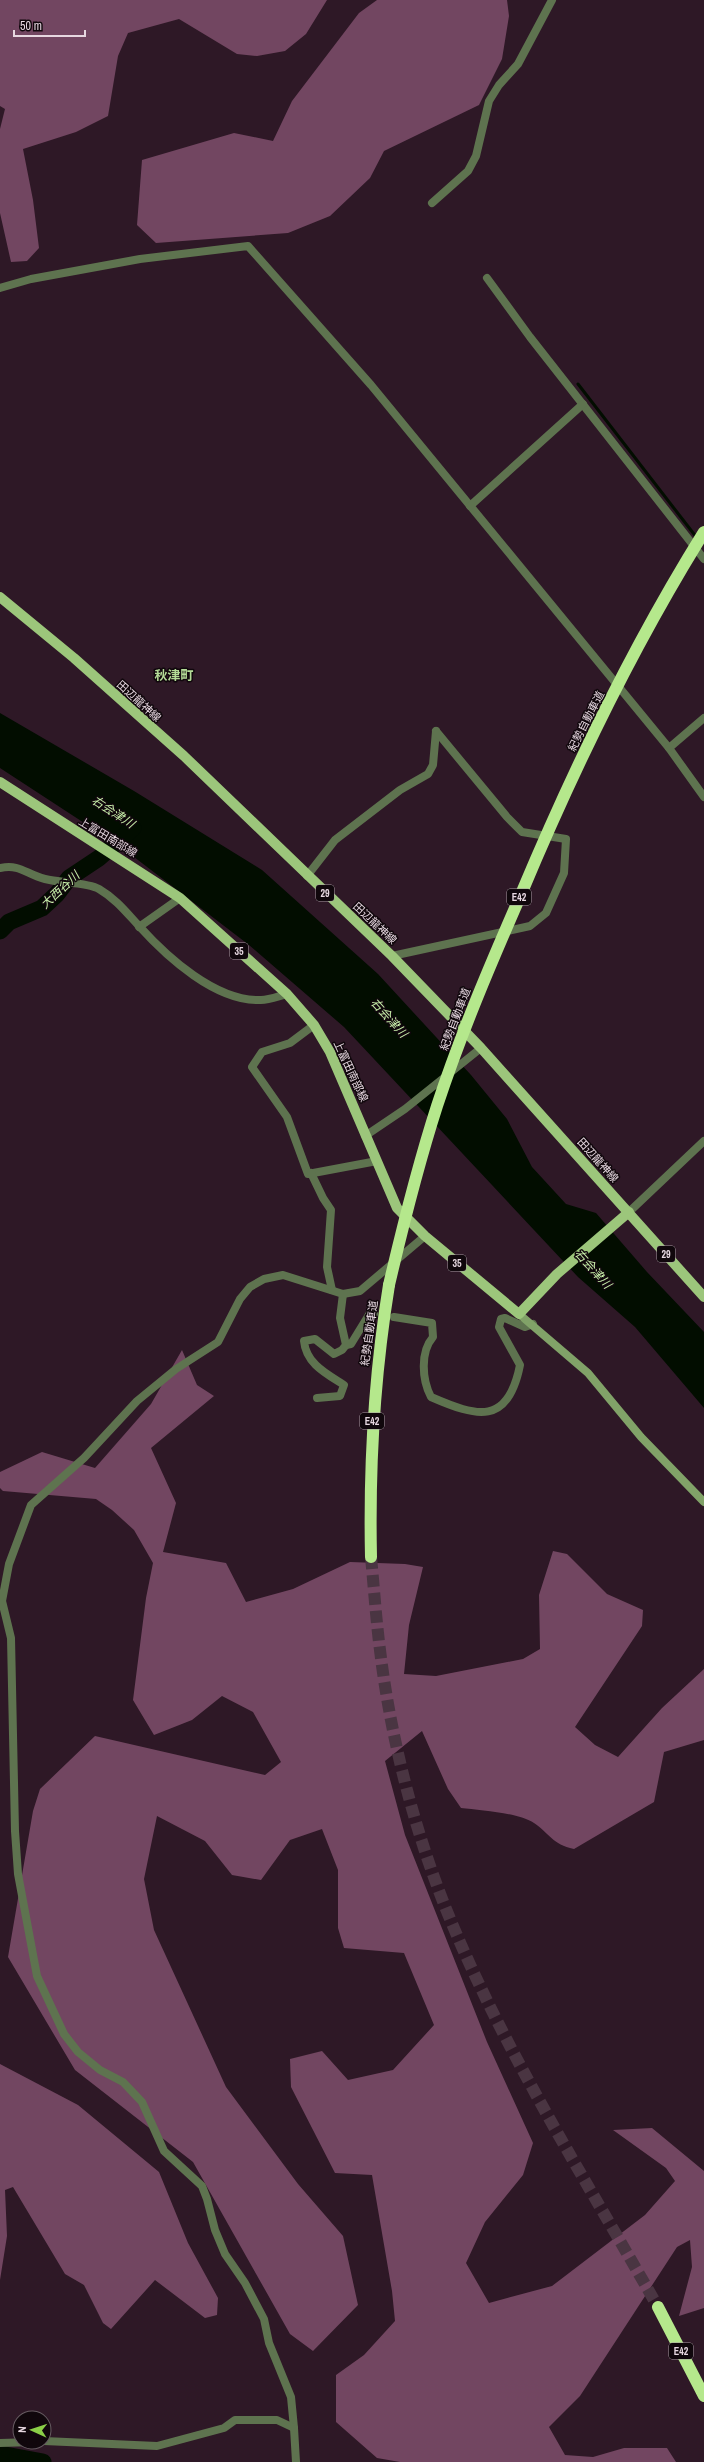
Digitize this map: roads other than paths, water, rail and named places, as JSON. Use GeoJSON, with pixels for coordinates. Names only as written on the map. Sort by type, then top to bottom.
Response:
{"type":"FeatureCollection","features":[{"type":"Feature","properties":{"kind":"highway","name":"紀勢自動車道"},"geometry":{"type":"LineString","coordinates":[[371,1557],[370,1487],[372,1427],[381,1336],[389,1285],[413,1186],[437,1107],[482,986],[560,800],[642,640],[704,532]]}},
{"type":"Feature","properties":{"kind":"highway","name":"E42"},"geometry":{"type":"LineString","coordinates":[[658,2307],[704,2396]]}},
{"type":"Feature","properties":{"kind":"main road","name":"田辺龍神線"},"geometry":{"type":"LineString","coordinates":[[0,597],[74,658],[184,756],[307,876],[392,956],[481,1048],[625,1215],[704,1297]]}},
{"type":"Feature","properties":{"kind":"main road","name":"上富田南部線"},"geometry":{"type":"LineString","coordinates":[[0,782],[106,852],[133,866],[180,898],[287,994],[314,1025],[330,1052],[353,1100],[365,1136],[397,1208],[425,1236],[519,1314]]}},
{"type":"Feature","properties":{"kind":"main road"},"geometry":{"type":"LineString","coordinates":[[519,1314],[557,1274],[625,1215]]}},
{"type":"Feature","properties":{"kind":"street"},"geometry":{"type":"LineString","coordinates":[[432,203],[468,171],[476,156],[489,101],[499,85],[518,64],[552,0]]}},
{"type":"Feature","properties":{"kind":"street"},"geometry":{"type":"LineString","coordinates":[[0,288],[44,276],[140,258],[210,249],[248,246],[371,385],[669,748],[704,797]]}},
{"type":"Feature","properties":{"kind":"street"},"geometry":{"type":"LineString","coordinates":[[487,278],[583,404],[704,558]]}},
{"type":"Feature","properties":{"kind":"street"},"geometry":{"type":"LineString","coordinates":[[470,506],[583,404]]}},
{"type":"Feature","properties":{"kind":"street"},"geometry":{"type":"LineString","coordinates":[[669,748],[704,718]]}},
{"type":"Feature","properties":{"kind":"street"},"geometry":{"type":"LineString","coordinates":[[307,876],[336,840],[400,790],[428,774],[433,765],[436,731],[507,817],[522,832],[566,839],[564,872],[546,913],[530,926],[392,956]]}},
{"type":"Feature","properties":{"kind":"street"},"geometry":{"type":"LineString","coordinates":[[0,868],[14,865],[33,876],[97,888],[118,901],[139,927],[194,977],[235,995],[261,1000],[287,994]]}},
{"type":"Feature","properties":{"kind":"street"},"geometry":{"type":"LineString","coordinates":[[139,927],[180,898]]}},
{"type":"Feature","properties":{"kind":"street"},"geometry":{"type":"LineString","coordinates":[[314,1025],[290,1043],[262,1052],[252,1067],[287,1117],[308,1174],[377,1161]]}},
{"type":"Feature","properties":{"kind":"street"},"geometry":{"type":"LineString","coordinates":[[365,1136],[405,1109],[481,1048]]}},
{"type":"Feature","properties":{"kind":"street"},"geometry":{"type":"LineString","coordinates":[[625,1215],[704,1141]]}},
{"type":"Feature","properties":{"kind":"street"},"geometry":{"type":"LineString","coordinates":[[311,1173],[323,1198],[331,1210],[327,1267],[332,1290]]}},
{"type":"Feature","properties":{"kind":"street"},"geometry":{"type":"LineString","coordinates":[[296,2462],[291,2397],[269,2344],[264,2319],[245,2283],[225,2254],[215,2230],[202,2186],[164,2151],[142,2102],[123,2082],[100,2070],[80,2054],[64,2034],[37,1976],[18,1874],[15,1831],[11,1638],[2,1601],[9,1564],[31,1505],[84,1458],[137,1401],[176,1369],[218,1342],[240,1299],[250,1287],[264,1279],[283,1275],[343,1294],[360,1291],[425,1236]]}},
{"type":"Feature","properties":{"kind":"street"},"geometry":{"type":"LineString","coordinates":[[343,1294],[340,1318],[346,1345]]}},
{"type":"Feature","properties":{"kind":"street"},"geometry":{"type":"LineString","coordinates":[[317,1398],[340,1396],[344,1385],[319,1370],[305,1351],[304,1341],[315,1339],[334,1354],[342,1350],[346,1345],[351,1344],[370,1313],[374,1314]]}},
{"type":"Feature","properties":{"kind":"street"},"geometry":{"type":"LineString","coordinates":[[519,1314],[533,1324],[588,1373],[641,1437],[704,1502]]}},
{"type":"Feature","properties":{"kind":"street"},"geometry":{"type":"LineString","coordinates":[[394,1317],[432,1323],[433,1338],[426,1345],[424,1373],[426,1389],[431,1397],[473,1413],[491,1411],[502,1404],[511,1395],[517,1380],[520,1364],[500,1327],[501,1319],[505,1318],[525,1327],[533,1324]]}},
{"type":"Feature","properties":{"kind":"street"},"geometry":{"type":"LineString","coordinates":[[52,2441],[157,2446],[224,2428],[235,2420],[278,2420],[294,2428]]}},
{"type":"Feature","properties":{"kind":"street"},"geometry":{"type":"LineString","coordinates":[[0,2443],[12,2443]]}},
{"type":"Feature","properties":{"kind":"water","name":"右会津川"},"geometry":{"type":"Polygon","coordinates":[[[0,713],[134,791],[262,870],[378,974],[471,1075],[507,1119],[532,1167],[566,1204],[596,1213],[647,1272],[704,1332],[704,1408],[635,1327],[578,1277],[344,1027],[249,945],[121,847],[0,768],[0,713]]]}},
{"type":"Feature","properties":{"kind":"waterway"},"geometry":{"type":"LineString","coordinates":[[578,384],[697,538]]}},
{"type":"Feature","properties":{"kind":"waterway","name":"大西谷川"},"geometry":{"type":"LineString","coordinates":[[0,931],[9,922],[42,908],[57,894],[69,878],[99,858],[133,828]]}},
{"type":"Feature","properties":{"kind":"waterway"},"geometry":{"type":"LineString","coordinates":[[0,2454],[43,2462]]}},
{"type":"Feature","properties":{"kind":"tunnel"},"geometry":{"type":"LineString","coordinates":[[371,1557],[380,1650],[398,1755],[417,1826],[440,1894],[475,1975],[524,2072],[658,2307]]}},
{"type":"Feature","properties":{"kind":"district","name":"秋津町"},"geometry":{"type":"Point","coordinates":[174,675]}}]}
